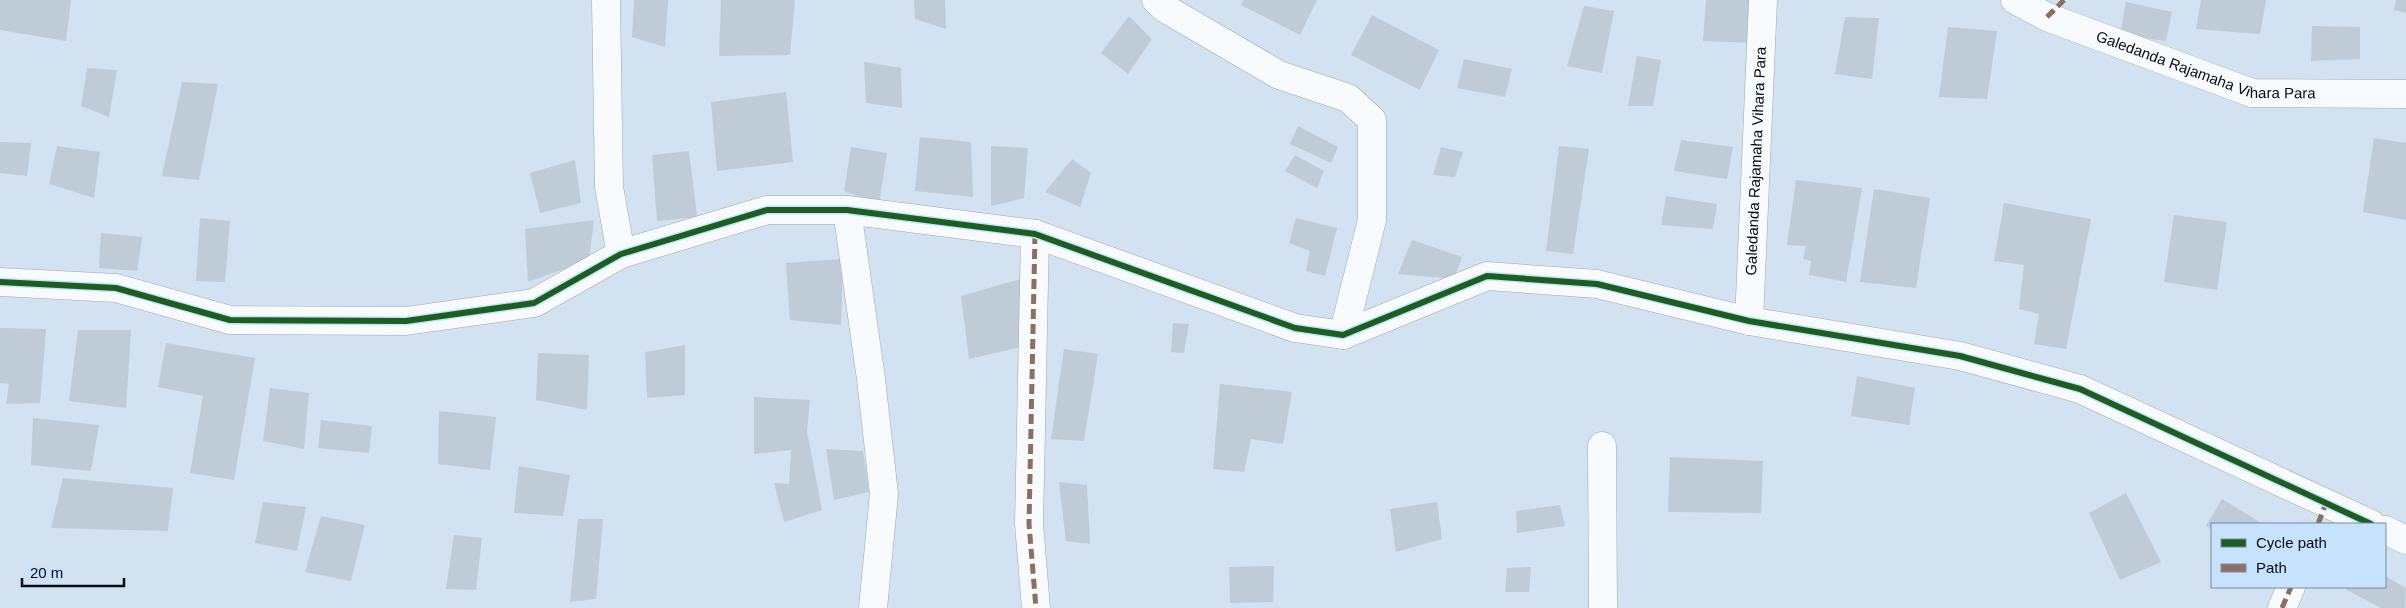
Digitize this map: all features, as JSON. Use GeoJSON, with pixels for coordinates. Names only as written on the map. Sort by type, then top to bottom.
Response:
{"type":"FeatureCollection","features":[{"type":"Feature","properties":{"kind":"street"},"geometry":{"type":"LineString","coordinates":[[606,0],[609,187],[621,254]]}},
{"type":"Feature","properties":{"kind":"street"},"geometry":{"type":"LineString","coordinates":[[1156,0],[1166,9],[1279,75],[1348,98],[1372,120],[1372,220],[1343,335]]}},
{"type":"Feature","properties":{"kind":"street","name":"Galedanda Rajamaha Vihara Para"},"geometry":{"type":"LineString","coordinates":[[1749,321],[1763,0]]}},
{"type":"Feature","properties":{"kind":"street","name":"Galedanda Rajamaha Vihara Para"},"geometry":{"type":"LineString","coordinates":[[2015,0],[2056,8],[2252,93],[2406,94]]}},
{"type":"Feature","properties":{"kind":"street"},"geometry":{"type":"LineString","coordinates":[[0,282],[116,288],[230,320],[406,321],[534,303],[621,254],[766,210],[846,210],[1036,234],[1295,328],[1343,335],[1487,276],[1597,284],[1749,321],[1960,356],[2080,389],[2322,514],[2367,523]]}},
{"type":"Feature","properties":{"kind":"street"},"geometry":{"type":"LineString","coordinates":[[846,210],[871,379],[884,494],[873,608]]}},
{"type":"Feature","properties":{"kind":"street"},"geometry":{"type":"LineString","coordinates":[[1036,234],[1029,524],[1036,608]]}},
{"type":"Feature","properties":{"kind":"street"},"geometry":{"type":"LineString","coordinates":[[1602,446],[1604,608]]}},
{"type":"Feature","properties":{"kind":"street"},"geometry":{"type":"LineString","coordinates":[[2386,530],[2406,540]]}},
{"type":"Feature","properties":{"kind":"street"},"geometry":{"type":"LineString","coordinates":[[2282,608],[2291,588]]}},
{"type":"Feature","properties":{"kind":"building"},"geometry":{"type":"Polygon","coordinates":[[[0,0],[71,0],[66,41],[0,30],[0,0]]]}},
{"type":"Feature","properties":{"kind":"building"},"geometry":{"type":"Polygon","coordinates":[[[634,0],[668,0],[665,47],[632,37],[634,0]]]}},
{"type":"Feature","properties":{"kind":"building"},"geometry":{"type":"Polygon","coordinates":[[[721,0],[795,0],[790,55],[719,56],[721,0]]]}},
{"type":"Feature","properties":{"kind":"building"},"geometry":{"type":"Polygon","coordinates":[[[914,0],[945,0],[946,29],[915,19],[914,0]]]}},
{"type":"Feature","properties":{"kind":"building"},"geometry":{"type":"Polygon","coordinates":[[[1244,0],[1317,0],[1300,35],[1241,5],[1244,0]]]}},
{"type":"Feature","properties":{"kind":"building"},"geometry":{"type":"Polygon","coordinates":[[[1706,0],[1758,0],[1755,43],[1703,41],[1706,0]]]}},
{"type":"Feature","properties":{"kind":"building"},"geometry":{"type":"Polygon","coordinates":[[[2201,0],[2266,0],[2260,34],[2196,29],[2201,0]]]}},
{"type":"Feature","properties":{"kind":"building"},"geometry":{"type":"Polygon","coordinates":[[[2396,0],[2406,0],[2406,13],[2394,10],[2396,0]]]}},
{"type":"Feature","properties":{"kind":"building"},"geometry":{"type":"Polygon","coordinates":[[[2126,2],[2172,12],[2166,41],[2120,35],[2126,2]]]}},
{"type":"Feature","properties":{"kind":"building"},"geometry":{"type":"Polygon","coordinates":[[[1584,6],[1614,11],[1602,73],[1567,66],[1584,6]]]}},
{"type":"Feature","properties":{"kind":"building"},"geometry":{"type":"Polygon","coordinates":[[[1372,15],[1439,50],[1420,90],[1351,55],[1372,15]]]}},
{"type":"Feature","properties":{"kind":"building"},"geometry":{"type":"Polygon","coordinates":[[[1129,16],[1152,39],[1128,74],[1101,53],[1129,16]]]}},
{"type":"Feature","properties":{"kind":"building"},"geometry":{"type":"Polygon","coordinates":[[[1845,17],[1879,18],[1872,79],[1835,74],[1845,17]]]}},
{"type":"Feature","properties":{"kind":"building"},"geometry":{"type":"Polygon","coordinates":[[[2312,26],[2360,27],[2360,59],[2311,61],[2312,26]]]}},
{"type":"Feature","properties":{"kind":"building"},"geometry":{"type":"Polygon","coordinates":[[[1948,27],[1997,31],[1987,99],[1939,97],[1948,27]]]}},
{"type":"Feature","properties":{"kind":"building"},"geometry":{"type":"Polygon","coordinates":[[[1637,56],[1661,60],[1653,106],[1628,106],[1637,56]]]}},
{"type":"Feature","properties":{"kind":"building"},"geometry":{"type":"Polygon","coordinates":[[[1464,59],[1512,69],[1505,97],[1457,88],[1464,59]]]}},
{"type":"Feature","properties":{"kind":"building"},"geometry":{"type":"Polygon","coordinates":[[[864,62],[901,68],[902,108],[866,103],[864,62]]]}},
{"type":"Feature","properties":{"kind":"building"},"geometry":{"type":"Polygon","coordinates":[[[87,68],[117,70],[109,117],[81,106],[87,68]]]}},
{"type":"Feature","properties":{"kind":"building"},"geometry":{"type":"Polygon","coordinates":[[[182,82],[218,84],[199,180],[162,176],[182,82]]]}},
{"type":"Feature","properties":{"kind":"building"},"geometry":{"type":"Polygon","coordinates":[[[786,92],[793,162],[717,171],[711,102],[786,92]]]}},
{"type":"Feature","properties":{"kind":"building"},"geometry":{"type":"Polygon","coordinates":[[[1298,126],[1338,147],[1331,163],[1290,144],[1298,126]]]}},
{"type":"Feature","properties":{"kind":"building"},"geometry":{"type":"Polygon","coordinates":[[[920,137],[971,142],[973,197],[915,191],[920,137]]]}},
{"type":"Feature","properties":{"kind":"building"},"geometry":{"type":"Polygon","coordinates":[[[2374,138],[2406,143],[2406,220],[2363,212],[2374,138]]]}},
{"type":"Feature","properties":{"kind":"building"},"geometry":{"type":"Polygon","coordinates":[[[1681,140],[1733,147],[1727,179],[1674,171],[1681,140]]]}},
{"type":"Feature","properties":{"kind":"building"},"geometry":{"type":"Polygon","coordinates":[[[0,142],[31,143],[27,176],[0,173],[0,142]]]}},
{"type":"Feature","properties":{"kind":"building"},"geometry":{"type":"Polygon","coordinates":[[[57,146],[100,152],[94,198],[49,184],[57,146]]]}},
{"type":"Feature","properties":{"kind":"building"},"geometry":{"type":"Polygon","coordinates":[[[991,146],[1028,148],[1024,198],[991,206],[991,146]]]}},
{"type":"Feature","properties":{"kind":"building"},"geometry":{"type":"Polygon","coordinates":[[[1559,146],[1589,149],[1573,254],[1546,251],[1559,146]]]}},
{"type":"Feature","properties":{"kind":"building"},"geometry":{"type":"Polygon","coordinates":[[[851,147],[887,153],[879,204],[844,191],[851,147]]]}},
{"type":"Feature","properties":{"kind":"building"},"geometry":{"type":"Polygon","coordinates":[[[1441,147],[1463,152],[1455,177],[1433,175],[1441,147]]]}},
{"type":"Feature","properties":{"kind":"building"},"geometry":{"type":"Polygon","coordinates":[[[689,151],[697,217],[657,221],[652,155],[689,151]]]}},
{"type":"Feature","properties":{"kind":"building"},"geometry":{"type":"Polygon","coordinates":[[[1295,155],[1324,171],[1317,188],[1285,171],[1295,155]]]}},
{"type":"Feature","properties":{"kind":"building"},"geometry":{"type":"Polygon","coordinates":[[[1072,159],[1091,173],[1080,207],[1045,192],[1072,159]]]}},
{"type":"Feature","properties":{"kind":"building"},"geometry":{"type":"Polygon","coordinates":[[[575,160],[581,203],[540,213],[530,173],[575,160]]]}},
{"type":"Feature","properties":{"kind":"building"},"geometry":{"type":"Polygon","coordinates":[[[1796,180],[1862,188],[1846,282],[1809,275],[1811,261],[1803,259],[1806,246],[1787,245],[1796,180]]]}},
{"type":"Feature","properties":{"kind":"building"},"geometry":{"type":"Polygon","coordinates":[[[1874,189],[1930,198],[1916,288],[1860,282],[1874,189]]]}},
{"type":"Feature","properties":{"kind":"building"},"geometry":{"type":"Polygon","coordinates":[[[1666,196],[1717,204],[1713,229],[1661,225],[1666,196]]]}},
{"type":"Feature","properties":{"kind":"building"},"geometry":{"type":"Polygon","coordinates":[[[2004,203],[2091,219],[2066,349],[2034,344],[2039,314],[2019,309],[2024,265],[1994,261],[2004,203]]]}},
{"type":"Feature","properties":{"kind":"building"},"geometry":{"type":"Polygon","coordinates":[[[2174,215],[2227,222],[2217,290],[2164,282],[2174,215]]]}},
{"type":"Feature","properties":{"kind":"building"},"geometry":{"type":"Polygon","coordinates":[[[200,218],[230,221],[225,282],[196,281],[200,218]]]}},
{"type":"Feature","properties":{"kind":"building"},"geometry":{"type":"Polygon","coordinates":[[[1296,218],[1337,228],[1325,276],[1306,271],[1310,251],[1289,243],[1296,218]]]}},
{"type":"Feature","properties":{"kind":"building"},"geometry":{"type":"Polygon","coordinates":[[[594,220],[589,260],[528,282],[525,229],[594,220]]]}},
{"type":"Feature","properties":{"kind":"building"},"geometry":{"type":"Polygon","coordinates":[[[101,233],[142,237],[137,271],[99,268],[101,233]]]}},
{"type":"Feature","properties":{"kind":"building"},"geometry":{"type":"Polygon","coordinates":[[[1412,240],[1462,257],[1454,279],[1398,274],[1412,240]]]}},
{"type":"Feature","properties":{"kind":"building"},"geometry":{"type":"Polygon","coordinates":[[[843,259],[841,325],[790,320],[786,263],[843,259]]]}},
{"type":"Feature","properties":{"kind":"building"},"geometry":{"type":"Polygon","coordinates":[[[1021,279],[1026,346],[969,359],[961,296],[1021,279]]]}},
{"type":"Feature","properties":{"kind":"building"},"geometry":{"type":"Polygon","coordinates":[[[1173,323],[1189,324],[1184,353],[1171,352],[1173,323]]]}},
{"type":"Feature","properties":{"kind":"building"},"geometry":{"type":"Polygon","coordinates":[[[0,328],[46,329],[40,403],[6,404],[9,384],[0,383],[0,328]]]}},
{"type":"Feature","properties":{"kind":"building"},"geometry":{"type":"Polygon","coordinates":[[[78,330],[131,330],[126,408],[69,401],[78,330]]]}},
{"type":"Feature","properties":{"kind":"building"},"geometry":{"type":"Polygon","coordinates":[[[166,343],[255,358],[234,480],[190,473],[203,396],[158,387],[166,343]]]}},
{"type":"Feature","properties":{"kind":"building"},"geometry":{"type":"Polygon","coordinates":[[[685,345],[685,395],[647,398],[645,352],[685,345]]]}},
{"type":"Feature","properties":{"kind":"building"},"geometry":{"type":"Polygon","coordinates":[[[1064,349],[1098,354],[1084,441],[1051,439],[1064,349]]]}},
{"type":"Feature","properties":{"kind":"building"},"geometry":{"type":"Polygon","coordinates":[[[538,353],[589,355],[587,410],[536,400],[538,353]]]}},
{"type":"Feature","properties":{"kind":"building"},"geometry":{"type":"Polygon","coordinates":[[[1857,376],[1915,388],[1909,425],[1851,416],[1857,376]]]}},
{"type":"Feature","properties":{"kind":"building"},"geometry":{"type":"Polygon","coordinates":[[[1220,384],[1292,392],[1283,444],[1251,439],[1244,472],[1213,469],[1220,384]]]}},
{"type":"Feature","properties":{"kind":"building"},"geometry":{"type":"Polygon","coordinates":[[[270,388],[309,393],[304,449],[263,441],[270,388]]]}},
{"type":"Feature","properties":{"kind":"building"},"geometry":{"type":"Polygon","coordinates":[[[754,397],[810,400],[807,432],[822,510],[784,522],[774,483],[789,484],[791,450],[754,454],[754,397]]]}},
{"type":"Feature","properties":{"kind":"building"},"geometry":{"type":"Polygon","coordinates":[[[439,411],[496,417],[490,470],[438,464],[439,411]]]}},
{"type":"Feature","properties":{"kind":"building"},"geometry":{"type":"Polygon","coordinates":[[[33,418],[99,425],[91,471],[31,465],[33,418]]]}},
{"type":"Feature","properties":{"kind":"building"},"geometry":{"type":"Polygon","coordinates":[[[321,420],[372,426],[369,453],[318,448],[321,420]]]}},
{"type":"Feature","properties":{"kind":"building"},"geometry":{"type":"Polygon","coordinates":[[[826,449],[863,451],[869,492],[834,500],[826,449]]]}},
{"type":"Feature","properties":{"kind":"building"},"geometry":{"type":"Polygon","coordinates":[[[1670,457],[1763,461],[1761,513],[1668,512],[1670,457]]]}},
{"type":"Feature","properties":{"kind":"building"},"geometry":{"type":"Polygon","coordinates":[[[519,466],[570,475],[563,516],[514,513],[519,466]]]}},
{"type":"Feature","properties":{"kind":"building"},"geometry":{"type":"Polygon","coordinates":[[[63,478],[173,488],[168,531],[51,528],[63,478]]]}},
{"type":"Feature","properties":{"kind":"building"},"geometry":{"type":"Polygon","coordinates":[[[1059,482],[1087,485],[1090,544],[1066,541],[1059,482]]]}},
{"type":"Feature","properties":{"kind":"building"},"geometry":{"type":"Polygon","coordinates":[[[2126,493],[2161,562],[2120,580],[2089,513],[2126,493]]]}},
{"type":"Feature","properties":{"kind":"building"},"geometry":{"type":"Polygon","coordinates":[[[2222,499],[2261,523],[2211,523],[2211,529],[2206,526],[2222,499]]]}},
{"type":"Feature","properties":{"kind":"building"},"geometry":{"type":"Polygon","coordinates":[[[263,502],[306,507],[297,551],[255,543],[263,502]]]}},
{"type":"Feature","properties":{"kind":"building"},"geometry":{"type":"Polygon","coordinates":[[[1437,502],[1442,539],[1396,552],[1390,509],[1437,502]]]}},
{"type":"Feature","properties":{"kind":"building"},"geometry":{"type":"Polygon","coordinates":[[[1560,505],[1565,526],[1517,533],[1516,511],[1560,505]]]}},
{"type":"Feature","properties":{"kind":"building"},"geometry":{"type":"Polygon","coordinates":[[[321,516],[365,525],[351,581],[305,572],[321,516]]]}},
{"type":"Feature","properties":{"kind":"building"},"geometry":{"type":"Polygon","coordinates":[[[578,519],[603,519],[596,599],[570,602],[578,519]]]}},
{"type":"Feature","properties":{"kind":"building"},"geometry":{"type":"Polygon","coordinates":[[[454,535],[482,538],[476,590],[446,589],[454,535]]]}},
{"type":"Feature","properties":{"kind":"building"},"geometry":{"type":"Polygon","coordinates":[[[1274,566],[1273,602],[1230,603],[1229,567],[1274,566]]]}},
{"type":"Feature","properties":{"kind":"building"},"geometry":{"type":"Polygon","coordinates":[[[1531,567],[1529,592],[1505,592],[1507,568],[1531,567]]]}},
{"type":"Feature","properties":{"kind":"building"},"geometry":{"type":"Polygon","coordinates":[[[2386,577],[2406,588],[2405,608],[2381,608],[2345,589],[2386,588],[2386,577]]]}},
{"type":"Feature","properties":{"kind":"marked path"},"geometry":{"type":"LineString","coordinates":[[2047,17],[2064,0]]}},
{"type":"Feature","properties":{"kind":"marked path"},"geometry":{"type":"LineString","coordinates":[[1035,234],[1029,524],[1036,608]]}},
{"type":"Feature","properties":{"kind":"marked path"},"geometry":{"type":"LineString","coordinates":[[2318,523],[2326,503]]}},
{"type":"Feature","properties":{"kind":"marked path"},"geometry":{"type":"LineString","coordinates":[[2282,608],[2291,588]]}},
{"type":"Feature","properties":{"kind":"cycle path"},"geometry":{"type":"LineString","coordinates":[[0,282],[116,288],[230,320],[406,321],[534,303],[621,254],[767,210],[847,210],[1035,234],[1295,328],[1343,335],[1487,276],[1597,284],[1749,321],[1960,356],[2080,389],[2369,523]]}}]}
